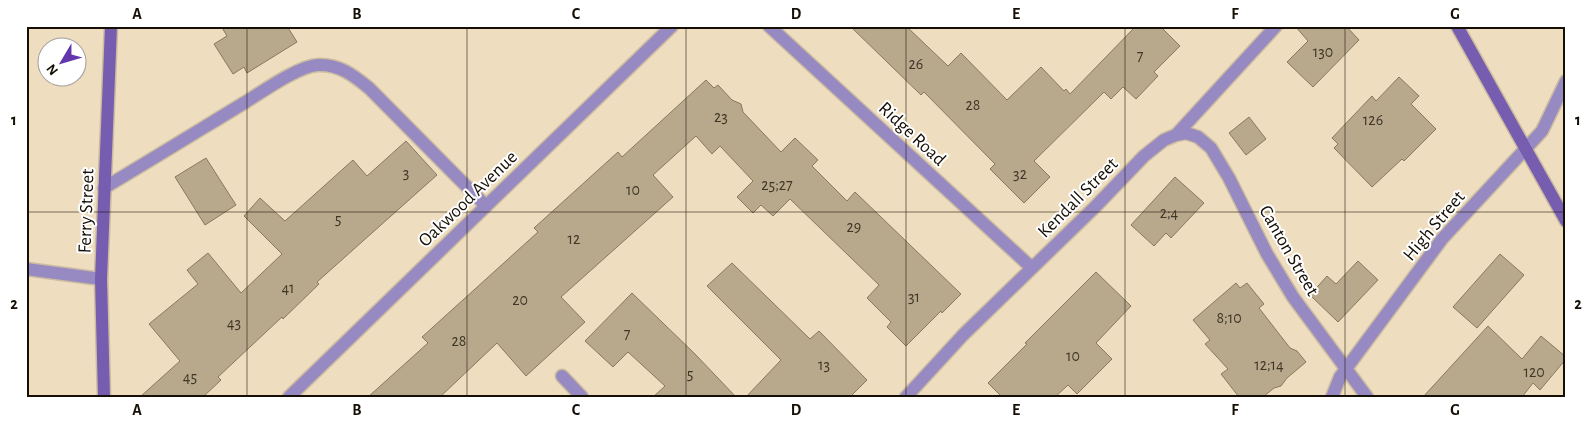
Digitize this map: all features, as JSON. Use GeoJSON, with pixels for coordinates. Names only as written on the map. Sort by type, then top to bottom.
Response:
{"type":"FeatureCollection","features":[{"type":"Feature","properties":{"kind":"street","name":"Ferry Street"},"geometry":{"type":"LineString","coordinates":[[104,397],[101,279],[111,26]]}},
{"type":"Feature","properties":{"kind":"street","name":"Oakwood Avenue"},"geometry":{"type":"LineString","coordinates":[[289,397],[672,26]]}},
{"type":"Feature","properties":{"kind":"street","name":"Ridge Road"},"geometry":{"type":"LineString","coordinates":[[769,26],[1032,268]]}},
{"type":"Feature","properties":{"kind":"street","name":"Kendall Street"},"geometry":{"type":"LineString","coordinates":[[906,397],[963,335],[1096,206],[1144,156],[1164,140],[1176,135],[1276,26]]}},
{"type":"Feature","properties":{"kind":"street"},"geometry":{"type":"LineString","coordinates":[[1457,26],[1566,221]]}},
{"type":"Feature","properties":{"kind":"street"},"geometry":{"type":"LineString","coordinates":[[104,188],[302,69],[318,65],[337,67],[348,72],[363,84],[486,206]]}},
{"type":"Feature","properties":{"kind":"street","name":"High Street"},"geometry":{"type":"LineString","coordinates":[[1332,397],[1346,368],[1442,239],[1542,131],[1566,81]]}},
{"type":"Feature","properties":{"kind":"street","name":"Canton Street"},"geometry":{"type":"LineString","coordinates":[[1176,135],[1186,133],[1198,137],[1211,148],[1230,178],[1267,254],[1293,297],[1367,397]]}},
{"type":"Feature","properties":{"kind":"street"},"geometry":{"type":"LineString","coordinates":[[26,269],[101,279]]}},
{"type":"Feature","properties":{"kind":"street"},"geometry":{"type":"LineString","coordinates":[[562,376],[582,397]]}},
{"type":"Feature","properties":{"kind":"building"},"geometry":{"type":"Polygon","coordinates":[[[221,26],[287,26],[297,42],[247,73],[244,67],[233,74],[214,44],[227,36],[221,26]]]}},
{"type":"Feature","properties":{"kind":"building"},"geometry":{"type":"Polygon","coordinates":[[[850,26],[906,26],[948,66],[961,53],[1007,100],[1041,67],[1064,91],[1066,89],[1070,94],[1136,26],[1160,26],[1180,46],[1154,72],[1158,76],[1136,99],[1123,87],[1111,99],[1104,92],[1034,161],[1050,177],[1024,203],[990,169],[995,164],[924,92],[921,95],[850,26]]]}},
{"type":"Feature","properties":{"kind":"building"},"geometry":{"type":"Polygon","coordinates":[[[1295,26],[1346,26],[1359,40],[1313,87],[1287,62],[1308,41],[1295,26]]]}},
{"type":"Feature","properties":{"kind":"building"},"geometry":{"type":"Polygon","coordinates":[[[1399,77],[1419,96],[1411,104],[1436,129],[1404,161],[1402,159],[1372,187],[1334,148],[1338,144],[1332,138],[1372,96],[1376,101],[1399,77]]]}},
{"type":"Feature","properties":{"kind":"building"},"geometry":{"type":"Polygon","coordinates":[[[706,80],[714,88],[718,85],[732,100],[741,104],[743,112],[781,152],[795,138],[818,160],[812,166],[847,201],[855,192],[961,294],[906,346],[887,327],[891,322],[867,298],[879,285],[790,199],[773,216],[761,205],[753,213],[737,197],[753,181],[720,146],[712,154],[696,136],[653,175],[673,197],[561,297],[585,322],[526,376],[497,343],[440,397],[368,397],[428,343],[422,337],[538,232],[534,228],[618,152],[622,157],[706,80]]]}},
{"type":"Feature","properties":{"kind":"building"},"geometry":{"type":"Polygon","coordinates":[[[1249,117],[1266,139],[1246,155],[1229,133],[1249,117]]]}},
{"type":"Feature","properties":{"kind":"building"},"geometry":{"type":"Polygon","coordinates":[[[406,141],[437,175],[317,282],[319,284],[283,319],[282,317],[218,377],[221,380],[203,397],[140,397],[180,361],[149,324],[198,284],[187,270],[208,253],[241,293],[282,254],[244,216],[260,198],[285,221],[353,160],[367,176],[406,141]]]}},
{"type":"Feature","properties":{"kind":"building"},"geometry":{"type":"Polygon","coordinates":[[[206,158],[236,205],[205,225],[175,177],[206,158]]]}},
{"type":"Feature","properties":{"kind":"building"},"geometry":{"type":"Polygon","coordinates":[[[1175,177],[1204,203],[1171,238],[1166,233],[1154,246],[1131,225],[1175,177]]]}},
{"type":"Feature","properties":{"kind":"building"},"geometry":{"type":"Polygon","coordinates":[[[1500,254],[1524,275],[1477,328],[1453,307],[1500,254]]]}},
{"type":"Feature","properties":{"kind":"building"},"geometry":{"type":"Polygon","coordinates":[[[1358,261],[1378,280],[1338,322],[1310,295],[1327,276],[1336,284],[1358,261]]]}},
{"type":"Feature","properties":{"kind":"building"},"geometry":{"type":"Polygon","coordinates":[[[732,263],[810,339],[819,331],[867,380],[850,397],[746,397],[781,360],[707,286],[732,263]]]}},
{"type":"Feature","properties":{"kind":"building"},"geometry":{"type":"Polygon","coordinates":[[[1096,272],[1131,306],[1096,343],[1112,359],[1077,394],[1068,385],[1055,397],[1002,397],[988,383],[1096,272]]]}},
{"type":"Feature","properties":{"kind":"building"},"geometry":{"type":"Polygon","coordinates":[[[1236,283],[1240,288],[1247,283],[1264,304],[1259,308],[1290,348],[1297,351],[1306,362],[1287,378],[1281,386],[1274,388],[1263,397],[1239,397],[1221,374],[1228,369],[1205,344],[1210,340],[1193,320],[1236,283]]]}},
{"type":"Feature","properties":{"kind":"building"},"geometry":{"type":"Polygon","coordinates":[[[632,293],[736,397],[653,397],[665,386],[628,352],[613,367],[585,341],[632,293]]]}},
{"type":"Feature","properties":{"kind":"building"},"geometry":{"type":"Polygon","coordinates":[[[1488,326],[1522,359],[1541,336],[1566,359],[1540,390],[1533,383],[1522,397],[1423,397],[1488,326]]]}}]}
